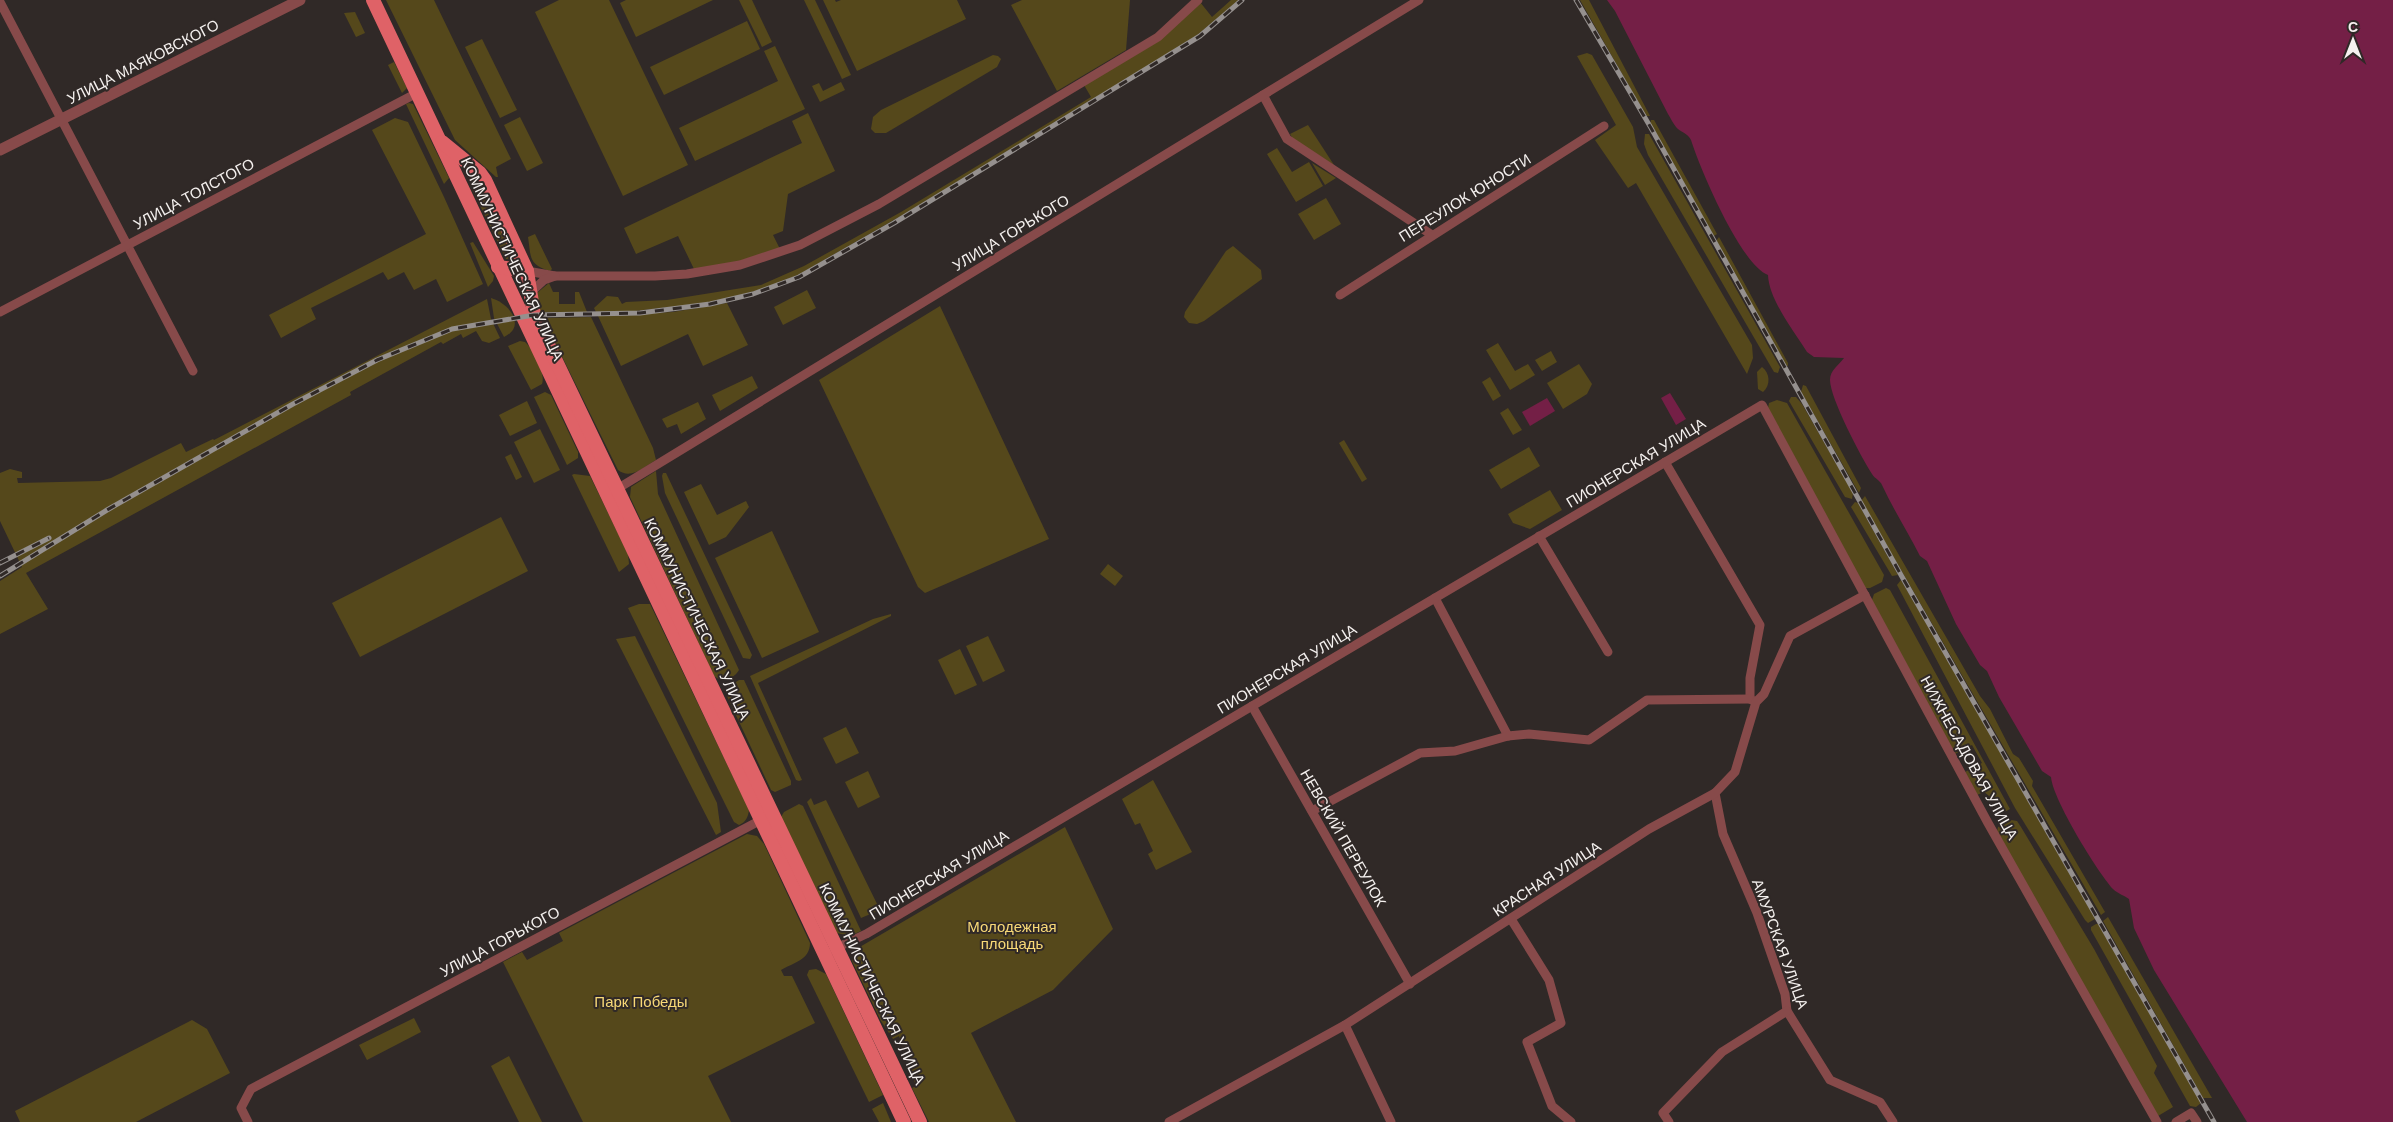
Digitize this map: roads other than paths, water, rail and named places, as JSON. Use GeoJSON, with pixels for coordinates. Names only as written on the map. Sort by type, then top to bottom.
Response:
{"type":"FeatureCollection","features":[{"type":"Feature","properties":{"kind":"main road","name":"КОММУНИСТИЧЕСКАЯ УЛИЦА"},"geometry":{"type":"LineString","coordinates":[[373,0],[761,820],[920,1122]]}},
{"type":"Feature","properties":{"kind":"main road","name":"КОММУНИСТИЧЕСКАЯ УЛИЦА"},"geometry":{"type":"LineString","coordinates":[[439,140],[480,173],[527,271],[534,315],[617,489],[831,951],[904,1122]]}},
{"type":"Feature","properties":{"kind":"main road"},"geometry":{"type":"LineString","coordinates":[[459,182],[480,173]]}},
{"type":"Feature","properties":{"kind":"main road"},"geometry":{"type":"LineString","coordinates":[[498,267],[527,271]]}},
{"type":"Feature","properties":{"kind":"street","name":"УЛИЦА МАЯКОВСКОГО"},"geometry":{"type":"LineString","coordinates":[[0,150],[300,0]]}},
{"type":"Feature","properties":{"kind":"street"},"geometry":{"type":"LineString","coordinates":[[527,271],[556,276],[655,276],[709,271],[759,260],[800,245],[888,198],[1158,37],[1198,0]]}},
{"type":"Feature","properties":{"kind":"street","name":"УЛИЦА ГОРЬКОГО"},"geometry":{"type":"LineString","coordinates":[[617,489],[1419,0]]}},
{"type":"Feature","properties":{"kind":"street"},"geometry":{"type":"LineString","coordinates":[[0,2],[193,371]]}},
{"type":"Feature","properties":{"kind":"street","name":"УЛИЦА ТОЛСТОГО"},"geometry":{"type":"LineString","coordinates":[[0,312],[418,93]]}},
{"type":"Feature","properties":{"kind":"street"},"geometry":{"type":"LineString","coordinates":[[1263,95],[1287,139],[1432,235]]}},
{"type":"Feature","properties":{"kind":"street","name":"ПЕРЕУЛОК ЮНОСТИ"},"geometry":{"type":"LineString","coordinates":[[1340,295],[1604,126]]}},
{"type":"Feature","properties":{"kind":"street"},"geometry":{"type":"LineString","coordinates":[[530,292],[544,280],[556,276]]}},
{"type":"Feature","properties":{"kind":"street","name":"ПИОНЕРСКАЯ УЛИЦА"},"geometry":{"type":"LineString","coordinates":[[831,951],[866,934],[1762,405]]}},
{"type":"Feature","properties":{"kind":"street","name":"НИЖНЕСАДОВАЯ УЛИЦА"},"geometry":{"type":"LineString","coordinates":[[1762,405],[1988,823],[2157,1122]]}},
{"type":"Feature","properties":{"kind":"street"},"geometry":{"type":"LineString","coordinates":[[1312,812],[1420,753],[1455,751],[1508,736],[1529,734],[1589,740],[1647,700],[1753,700],[1750,678],[1760,625],[1666,462]]}},
{"type":"Feature","properties":{"kind":"street"},"geometry":{"type":"LineString","coordinates":[[1539,536],[1608,652]]}},
{"type":"Feature","properties":{"kind":"street","name":"КРАСНАЯ УЛИЦА"},"geometry":{"type":"LineString","coordinates":[[1169,1122],[1345,1025],[1649,829],[1715,793],[1735,772],[1753,700],[1764,694],[1790,636],[1865,595]]}},
{"type":"Feature","properties":{"kind":"street"},"geometry":{"type":"LineString","coordinates":[[1435,598],[1508,736]]}},
{"type":"Feature","properties":{"kind":"street","name":"НЕВСКИЙ ПЕРЕУЛОК"},"geometry":{"type":"LineString","coordinates":[[1252,706],[1410,984]]}},
{"type":"Feature","properties":{"kind":"street","name":"АМУРСКАЯ УЛИЦА"},"geometry":{"type":"LineString","coordinates":[[1715,793],[1723,834],[1756,913],[1784,994],[1787,1011],[1830,1080],[1880,1102],[1893,1122]]}},
{"type":"Feature","properties":{"kind":"street","name":"УЛИЦА ГОРЬКОГО"},"geometry":{"type":"LineString","coordinates":[[248,1122],[241,1108],[251,1089],[761,820]]}},
{"type":"Feature","properties":{"kind":"street"},"geometry":{"type":"LineString","coordinates":[[1511,919],[1549,980],[1561,1023],[1527,1042],[1552,1106],[1572,1122]]}},
{"type":"Feature","properties":{"kind":"street"},"geometry":{"type":"LineString","coordinates":[[1669,1122],[1663,1113],[1722,1052],[1787,1011]]}},
{"type":"Feature","properties":{"kind":"street"},"geometry":{"type":"LineString","coordinates":[[1345,1025],[1391,1122]]}},
{"type":"Feature","properties":{"kind":"street"},"geometry":{"type":"LineString","coordinates":[[2176,1122],[2192,1113],[2197,1122]]}},
{"type":"Feature","properties":{"kind":"railway"},"geometry":{"type":"LineString","coordinates":[[0,576],[107,510],[293,404],[377,360],[452,329],[534,315],[640,313],[710,304],[753,294],[799,277],[894,223],[1200,36],[1242,0]]}},
{"type":"Feature","properties":{"kind":"railway"},"geometry":{"type":"LineString","coordinates":[[1576,0],[1651,128],[1901,575],[2214,1122]]}},
{"type":"Feature","properties":{"kind":"railway"},"geometry":{"type":"LineString","coordinates":[[0,563],[49,538]]}},
{"type":"Feature","properties":{"kind":"park label","name":"Молодежная площадь"},"geometry":{"type":"Point","coordinates":[1012,936]}},
{"type":"Feature","properties":{"kind":"park label","name":"Парк Победы"},"geometry":{"type":"Point","coordinates":[641,1002]}}]}
